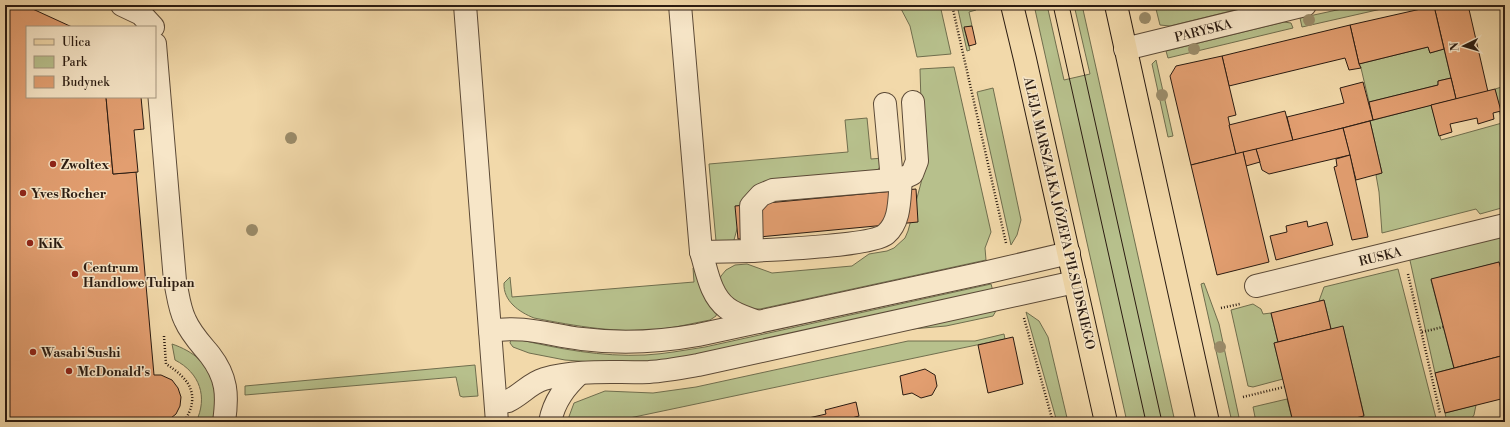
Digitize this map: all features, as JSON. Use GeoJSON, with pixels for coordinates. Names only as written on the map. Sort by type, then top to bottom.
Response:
{"type":"FeatureCollection","features":[{"type":"Feature","properties":{"kind":"main road","name":"ALEJA MARSZAŁKA JÓZEFA PIŁSUDSKIEGO"},"geometry":{"type":"LineString","coordinates":[[1012,5],[1106,422]]}},
{"type":"Feature","properties":{"kind":"main road"},"geometry":{"type":"LineString","coordinates":[[1116,5],[1208,422]]}},
{"type":"Feature","properties":{"kind":"street"},"geometry":{"type":"LineString","coordinates":[[122,5],[141,14],[152,26]]}},
{"type":"Feature","properties":{"kind":"street"},"geometry":{"type":"LineString","coordinates":[[465,5],[497,413]]}},
{"type":"Feature","properties":{"kind":"street"},"geometry":{"type":"LineString","coordinates":[[680,5],[701,252],[713,290],[719,300],[727,308],[758,322]]}},
{"type":"Feature","properties":{"kind":"street","name":"PARYSKA"},"geometry":{"type":"LineString","coordinates":[[1125,49],[1305,5]]}},
{"type":"Feature","properties":{"kind":"street"},"geometry":{"type":"LineString","coordinates":[[156,56],[175,281],[184,320],[195,338],[216,364],[222,377],[227,399],[224,422]]}},
{"type":"Feature","properties":{"kind":"street"},"geometry":{"type":"LineString","coordinates":[[752,251],[751,206],[761,195],[773,190],[896,180],[912,174],[917,161],[912,102]]}},
{"type":"Feature","properties":{"kind":"street"},"geometry":{"type":"LineString","coordinates":[[701,252],[752,251],[864,242],[886,235],[898,218],[896,180],[884,104]]}},
{"type":"Feature","properties":{"kind":"street","name":"RUSKA"},"geometry":{"type":"LineString","coordinates":[[1256,286],[1505,225]]}},
{"type":"Feature","properties":{"kind":"street"},"geometry":{"type":"LineString","coordinates":[[490,331],[518,328],[582,339],[636,342],[664,341],[758,322],[1069,253]]}},
{"type":"Feature","properties":{"kind":"street"},"geometry":{"type":"LineString","coordinates":[[497,413],[508,400],[530,384],[544,379],[580,373],[673,370],[1075,282]]}},
{"type":"Feature","properties":{"kind":"street"},"geometry":{"type":"LineString","coordinates":[[550,422],[552,410],[559,397],[568,384],[580,373]]}},
{"type":"Feature","properties":{"kind":"path"},"geometry":{"type":"LineString","coordinates":[[952,5],[1008,251]]}},
{"type":"Feature","properties":{"kind":"path"},"geometry":{"type":"LineString","coordinates":[[1410,283],[1440,413]]}},
{"type":"Feature","properties":{"kind":"path"},"geometry":{"type":"LineString","coordinates":[[1024,315],[1053,422]]}},
{"type":"Feature","properties":{"kind":"path"},"geometry":{"type":"LineString","coordinates":[[1422,332],[1443,326]]}},
{"type":"Feature","properties":{"kind":"path"},"geometry":{"type":"LineString","coordinates":[[1243,397],[1284,387]]}},
{"type":"Feature","properties":{"kind":"green space"},"geometry":{"type":"Polygon","coordinates":[[[899,5],[940,5],[951,54],[917,57],[910,26],[899,5]]]}},
{"type":"Feature","properties":{"kind":"green space"},"geometry":{"type":"Polygon","coordinates":[[[957,5],[975,5],[976,10],[969,12],[972,26],[964,28],[970,50],[967,51],[957,5]]]}},
{"type":"Feature","properties":{"kind":"green space"},"geometry":{"type":"Polygon","coordinates":[[[1034,5],[1047,5],[1064,80],[1090,74],[1074,5],[1082,5],[1175,422],[1127,422],[1034,5]]]}},
{"type":"Feature","properties":{"kind":"green space"},"geometry":{"type":"Polygon","coordinates":[[[1155,5],[1255,5],[1170,26],[1160,25],[1155,5]]]}},
{"type":"Feature","properties":{"kind":"green space"},"geometry":{"type":"Polygon","coordinates":[[[1360,5],[1399,5],[1302,27],[1300,18],[1360,5]]]}},
{"type":"Feature","properties":{"kind":"green space"},"geometry":{"type":"Polygon","coordinates":[[[1284,22],[1291,23],[1293,28],[1168,58],[1166,51],[1284,22]]]}},
{"type":"Feature","properties":{"kind":"green space"},"geometry":{"type":"Polygon","coordinates":[[[1428,47],[1430,53],[1444,49],[1451,78],[1438,81],[1438,85],[1369,102],[1359,64],[1428,47]]]}},
{"type":"Feature","properties":{"kind":"green space"},"geometry":{"type":"Polygon","coordinates":[[[1156,60],[1173,136],[1168,137],[1152,64],[1156,60]]]}},
{"type":"Feature","properties":{"kind":"green space"},"geometry":{"type":"Polygon","coordinates":[[[954,67],[991,232],[985,248],[986,260],[760,309],[749,309],[728,298],[719,281],[726,270],[735,265],[747,264],[772,273],[852,266],[869,254],[887,251],[894,248],[905,238],[921,183],[923,169],[920,69],[954,67]]]}},
{"type":"Feature","properties":{"kind":"green space"},"geometry":{"type":"Polygon","coordinates":[[[1505,86],[1505,207],[1480,214],[1476,209],[1382,233],[1379,192],[1376,175],[1382,173],[1370,121],[1431,105],[1441,140],[1502,123],[1495,89],[1505,86]]]}},
{"type":"Feature","properties":{"kind":"green space"},"geometry":{"type":"Polygon","coordinates":[[[993,88],[1021,220],[1017,235],[1011,245],[977,92],[993,88]]]}},
{"type":"Feature","properties":{"kind":"green space"},"geometry":{"type":"Polygon","coordinates":[[[867,118],[871,159],[883,158],[877,171],[745,200],[734,240],[732,242],[716,241],[709,164],[848,152],[845,120],[867,118]]]}},
{"type":"Feature","properties":{"kind":"green space"},"geometry":{"type":"Polygon","coordinates":[[[1505,234],[1505,240],[1501,245],[1505,260],[1505,284],[1499,262],[1431,280],[1454,368],[1435,373],[1409,256],[1505,234]]]}},
{"type":"Feature","properties":{"kind":"green space"},"geometry":{"type":"Polygon","coordinates":[[[701,267],[717,312],[716,316],[710,320],[662,329],[630,331],[614,330],[534,318],[523,313],[513,305],[504,289],[504,283],[510,277],[512,297],[694,282],[693,268],[701,267]]]}},
{"type":"Feature","properties":{"kind":"green space"},"geometry":{"type":"Polygon","coordinates":[[[1398,269],[1437,422],[1338,422],[1364,415],[1343,327],[1331,329],[1324,300],[1319,301],[1324,287],[1398,269]]]}},
{"type":"Feature","properties":{"kind":"green space"},"geometry":{"type":"Polygon","coordinates":[[[1204,283],[1219,324],[1240,422],[1232,422],[1201,284],[1204,283]]]}},
{"type":"Feature","properties":{"kind":"green space"},"geometry":{"type":"Polygon","coordinates":[[[991,284],[993,291],[665,361],[592,362],[565,360],[529,353],[513,347],[510,343],[511,339],[517,339],[565,349],[613,355],[660,354],[705,347],[991,284]]]}},
{"type":"Feature","properties":{"kind":"green space"},"geometry":{"type":"Polygon","coordinates":[[[1253,304],[1261,309],[1263,314],[1271,313],[1278,342],[1274,343],[1283,379],[1253,387],[1248,386],[1231,310],[1253,304]]]}},
{"type":"Feature","properties":{"kind":"green space"},"geometry":{"type":"Polygon","coordinates":[[[997,309],[993,316],[946,326],[912,329],[997,309]]]}},
{"type":"Feature","properties":{"kind":"green space"},"geometry":{"type":"Polygon","coordinates":[[[1026,312],[1039,321],[1048,337],[1068,422],[1057,422],[1026,312]]]}},
{"type":"Feature","properties":{"kind":"green space"},"geometry":{"type":"Polygon","coordinates":[[[1004,334],[1005,339],[620,420],[621,422],[567,422],[574,403],[605,391],[653,393],[696,387],[908,341],[975,341],[1004,334]]]}},
{"type":"Feature","properties":{"kind":"green space"},"geometry":{"type":"Polygon","coordinates":[[[172,344],[194,355],[210,372],[217,392],[214,422],[196,422],[200,413],[201,404],[199,386],[191,372],[184,365],[175,360],[172,344]]]}},
{"type":"Feature","properties":{"kind":"green space"},"geometry":{"type":"Polygon","coordinates":[[[475,365],[478,396],[460,396],[456,377],[245,395],[245,386],[475,365]]]}},
{"type":"Feature","properties":{"kind":"green space"},"geometry":{"type":"Polygon","coordinates":[[[1287,399],[1293,422],[1256,422],[1253,407],[1287,399]]]}},
{"type":"Feature","properties":{"kind":"green space"},"geometry":{"type":"Polygon","coordinates":[[[1476,405],[1474,415],[1469,422],[1447,422],[1445,413],[1476,405]]]}},
{"type":"Feature","properties":{"kind":"building","name":"Centrum Handlowe Tulipan"},"geometry":{"type":"Polygon","coordinates":[[[5,5],[24,5],[70,26],[26,26],[26,98],[106,98],[113,174],[136,172],[154,375],[161,375],[172,380],[178,388],[181,397],[180,406],[176,414],[166,422],[5,422],[5,5]]]}},
{"type":"Feature","properties":{"kind":"building"},"geometry":{"type":"Polygon","coordinates":[[[1468,5],[1488,92],[1456,99],[1434,6],[1468,5]]]}},
{"type":"Feature","properties":{"kind":"building"},"geometry":{"type":"Polygon","coordinates":[[[1434,6],[1444,49],[1430,53],[1428,47],[1359,64],[1350,25],[1434,6]]]}},
{"type":"Feature","properties":{"kind":"building"},"geometry":{"type":"Polygon","coordinates":[[[1350,25],[1361,68],[1349,70],[1345,58],[1229,86],[1222,56],[1350,25]]]}},
{"type":"Feature","properties":{"kind":"building"},"geometry":{"type":"Polygon","coordinates":[[[972,26],[976,44],[969,46],[964,27],[972,26]]]}},
{"type":"Feature","properties":{"kind":"building"},"geometry":{"type":"Polygon","coordinates":[[[1222,56],[1236,115],[1228,117],[1236,154],[1191,165],[1170,76],[1176,66],[1222,56]]]}},
{"type":"Feature","properties":{"kind":"building"},"geometry":{"type":"Polygon","coordinates":[[[1451,78],[1456,99],[1373,120],[1369,102],[1438,85],[1438,81],[1451,78]]]}},
{"type":"Feature","properties":{"kind":"building"},"geometry":{"type":"Polygon","coordinates":[[[1363,82],[1373,120],[1293,141],[1287,117],[1344,103],[1340,88],[1363,82]]]}},
{"type":"Feature","properties":{"kind":"building"},"geometry":{"type":"Polygon","coordinates":[[[1495,89],[1501,111],[1493,113],[1494,119],[1478,124],[1477,118],[1450,124],[1452,132],[1439,136],[1431,105],[1495,89]]]}},
{"type":"Feature","properties":{"kind":"building"},"geometry":{"type":"Polygon","coordinates":[[[106,98],[141,98],[144,129],[134,130],[138,172],[113,174],[106,98]]]}},
{"type":"Feature","properties":{"kind":"building"},"geometry":{"type":"Polygon","coordinates":[[[1285,111],[1293,141],[1236,154],[1229,125],[1285,111]]]}},
{"type":"Feature","properties":{"kind":"building"},"geometry":{"type":"Polygon","coordinates":[[[1370,121],[1382,173],[1356,180],[1343,128],[1370,121]]]}},
{"type":"Feature","properties":{"kind":"building"},"geometry":{"type":"Polygon","coordinates":[[[1343,128],[1350,155],[1269,174],[1262,170],[1256,149],[1343,128]]]}},
{"type":"Feature","properties":{"kind":"building"},"geometry":{"type":"Polygon","coordinates":[[[1256,149],[1260,162],[1246,166],[1243,152],[1256,149]]]}},
{"type":"Feature","properties":{"kind":"building"},"geometry":{"type":"Polygon","coordinates":[[[1243,152],[1269,262],[1217,275],[1191,165],[1243,152]]]}},
{"type":"Feature","properties":{"kind":"building"},"geometry":{"type":"Polygon","coordinates":[[[1350,155],[1368,237],[1352,240],[1334,167],[1337,166],[1336,159],[1350,155]]]}},
{"type":"Feature","properties":{"kind":"building"},"geometry":{"type":"Polygon","coordinates":[[[916,189],[918,222],[738,239],[735,206],[916,189]]]}},
{"type":"Feature","properties":{"kind":"building"},"geometry":{"type":"Polygon","coordinates":[[[1307,221],[1308,227],[1327,222],[1333,245],[1276,260],[1270,236],[1287,232],[1286,226],[1307,221]]]}},
{"type":"Feature","properties":{"kind":"building"},"geometry":{"type":"Polygon","coordinates":[[[1499,262],[1505,284],[1505,355],[1454,368],[1431,279],[1499,262]]]}},
{"type":"Feature","properties":{"kind":"building"},"geometry":{"type":"Polygon","coordinates":[[[1324,300],[1331,329],[1278,342],[1271,313],[1324,300]]]}},
{"type":"Feature","properties":{"kind":"building"},"geometry":{"type":"Polygon","coordinates":[[[1343,326],[1364,416],[1338,422],[1293,422],[1274,343],[1343,326]]]}},
{"type":"Feature","properties":{"kind":"building"},"geometry":{"type":"Polygon","coordinates":[[[1013,337],[1023,384],[988,393],[978,345],[1013,337]]]}},
{"type":"Feature","properties":{"kind":"building"},"geometry":{"type":"Polygon","coordinates":[[[1505,355],[1505,398],[1445,413],[1435,373],[1505,355]]]}},
{"type":"Feature","properties":{"kind":"building"},"geometry":{"type":"Polygon","coordinates":[[[925,369],[935,375],[937,386],[932,395],[921,398],[912,393],[903,395],[900,376],[925,369]]]}},
{"type":"Feature","properties":{"kind":"building"},"geometry":{"type":"Polygon","coordinates":[[[856,402],[859,416],[848,419],[848,422],[791,422],[826,414],[825,410],[856,402]]]}},
{"type":"Feature","properties":{"kind":"tram line"},"geometry":{"type":"LineString","coordinates":[[1053,5],[1146,422]]}},
{"type":"Feature","properties":{"kind":"tram line"},"geometry":{"type":"LineString","coordinates":[[1069,5],[1162,422]]}},
{"type":"Feature","properties":{"kind":"place","name":"Zwoltex"},"geometry":{"type":"Point","coordinates":[53,164]}},
{"type":"Feature","properties":{"kind":"place","name":"Yves Rocher"},"geometry":{"type":"Point","coordinates":[23,193]}},
{"type":"Feature","properties":{"kind":"place","name":"KiK"},"geometry":{"type":"Point","coordinates":[30,243]}},
{"type":"Feature","properties":{"kind":"place","name":"Centrum Handlowe Tulipan"},"geometry":{"type":"Point","coordinates":[75,274]}},
{"type":"Feature","properties":{"kind":"place","name":"Wasabi Sushi"},"geometry":{"type":"Point","coordinates":[33,352]}},
{"type":"Feature","properties":{"kind":"place","name":"McDonald's"},"geometry":{"type":"Point","coordinates":[69,371]}}]}
